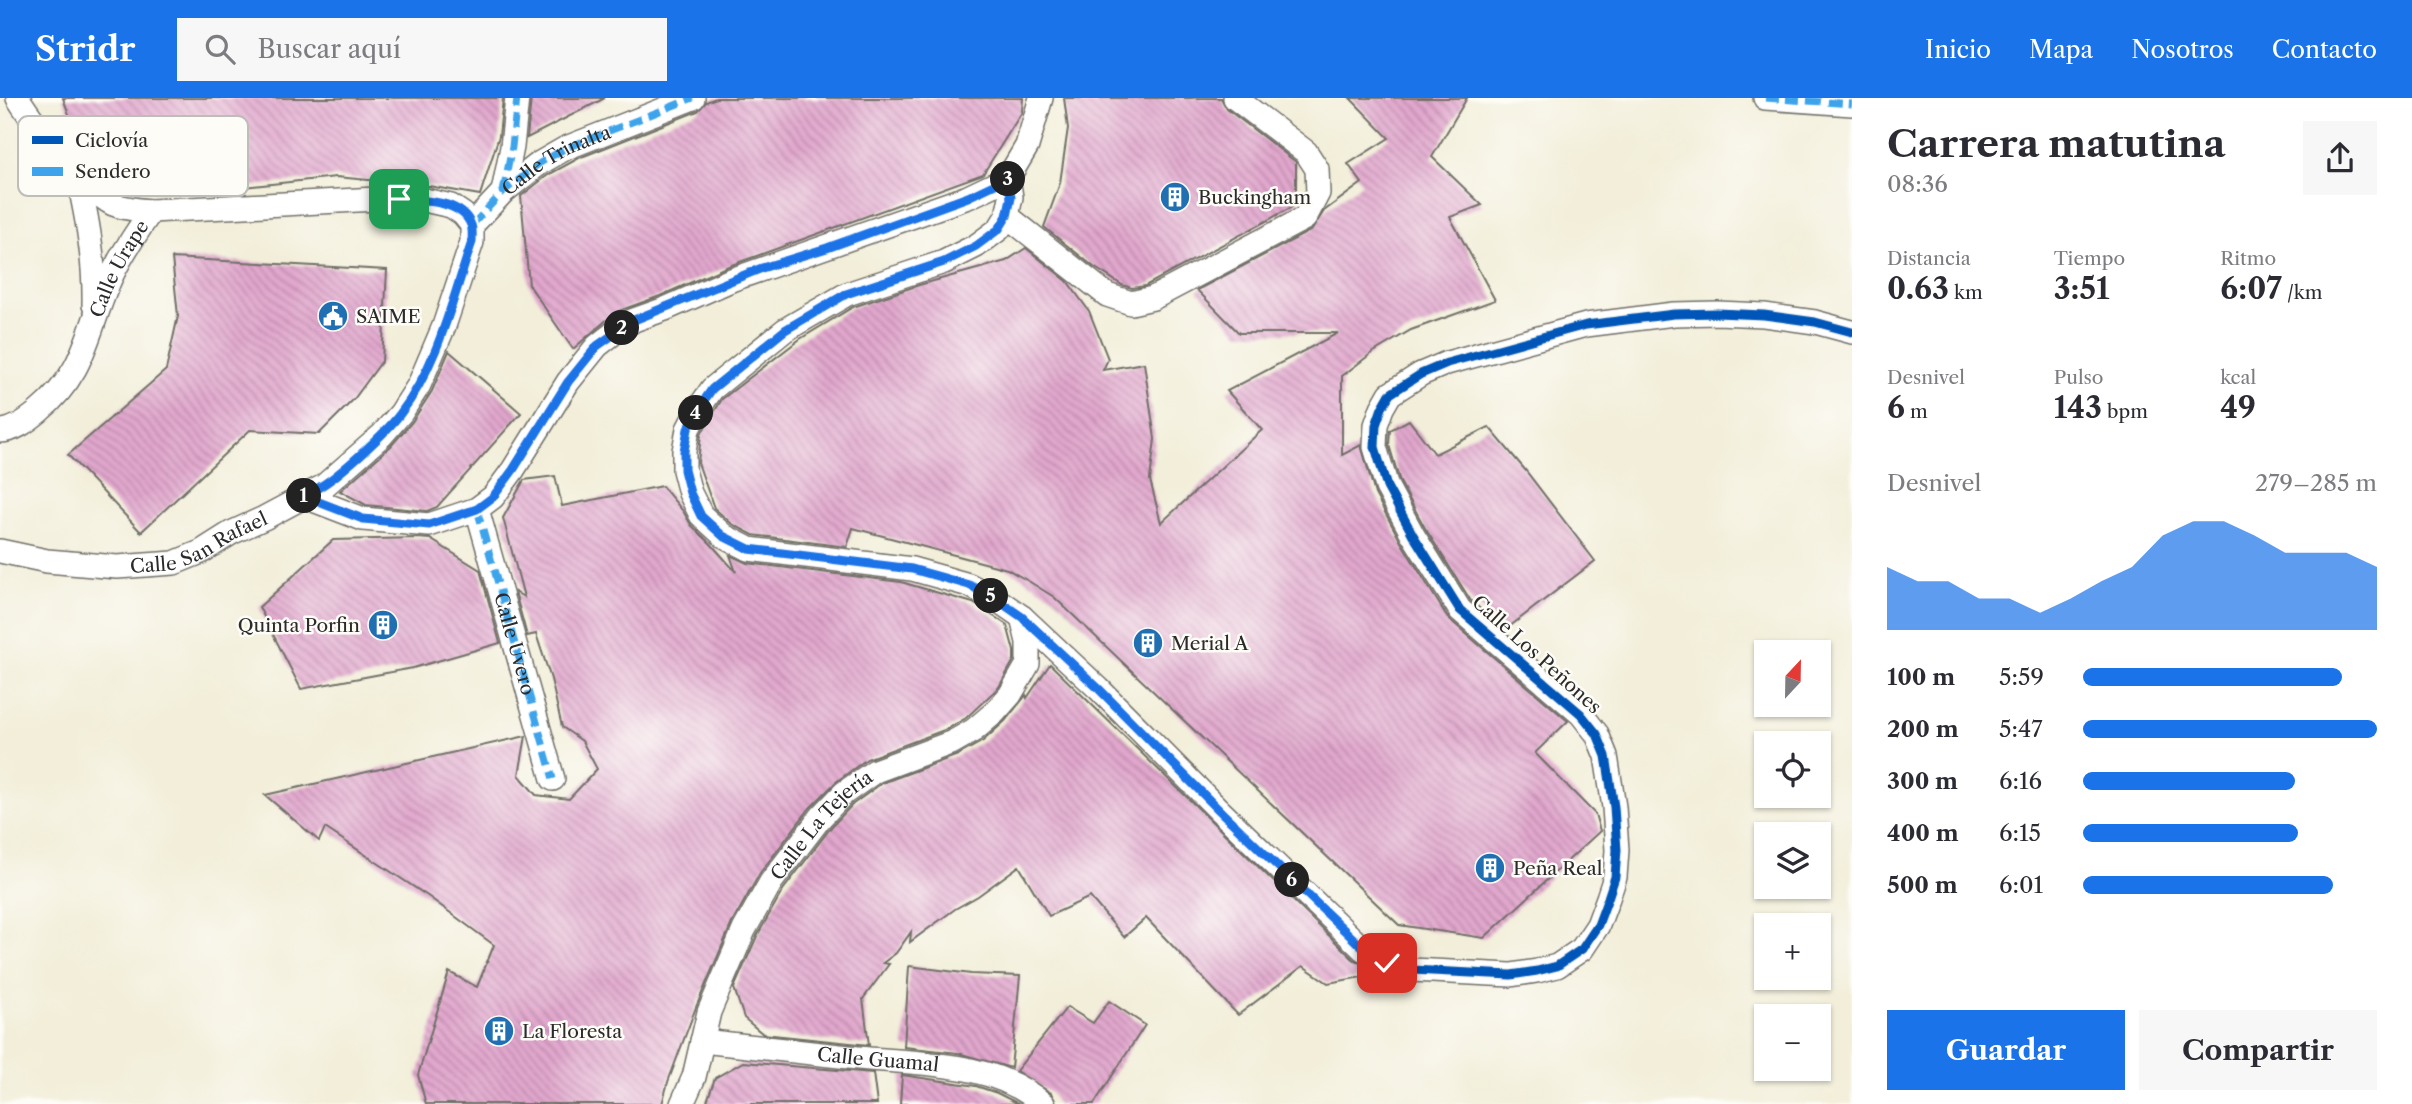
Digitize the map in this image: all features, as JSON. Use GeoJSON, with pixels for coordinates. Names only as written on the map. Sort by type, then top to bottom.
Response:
{"type":"FeatureCollection","features":[{"type":"Feature","properties":{"kind":"street"},"geometry":{"type":"LineString","coordinates":[[18,98],[30,116]]}},
{"type":"Feature","properties":{"kind":"street"},"geometry":{"type":"LineString","coordinates":[[503,192],[512,147],[517,98]]}},
{"type":"Feature","properties":{"kind":"street","name":"Calle Trinalta"},"geometry":{"type":"LineString","coordinates":[[472,225],[503,192],[540,163],[566,148],[693,98]]}},
{"type":"Feature","properties":{"kind":"street"},"geometry":{"type":"LineString","coordinates":[[303,496],[363,519],[429,525],[477,509],[493,497],[513,470],[568,382],[597,346],[634,320],[762,268],[827,248],[968,197],[1008,178],[1027,146],[1041,98]]}},
{"type":"Feature","properties":{"kind":"street"},"geometry":{"type":"LineString","coordinates":[[1008,178],[1011,198],[1007,216],[1107,295],[1131,303],[1153,298],[1305,218],[1318,193],[1317,169],[1306,152],[1235,98]]}},
{"type":"Feature","properties":{"kind":"street"},"geometry":{"type":"LineString","coordinates":[[1765,98],[1852,104]]}},
{"type":"Feature","properties":{"kind":"street","name":"Calle Urape"},"geometry":{"type":"LineString","coordinates":[[82,196],[93,261],[93,329]]}},
{"type":"Feature","properties":{"kind":"street"},"geometry":{"type":"LineString","coordinates":[[103,196],[112,204],[151,211],[420,200],[451,206],[463,214],[472,225]]}},
{"type":"Feature","properties":{"kind":"street","name":"Calle Urape"},"geometry":{"type":"LineString","coordinates":[[0,431],[8,431],[19,425],[49,403],[76,370],[107,286],[122,254],[151,211]]}},
{"type":"Feature","properties":{"kind":"street","name":"Calle Los Peñones"},"geometry":{"type":"LineString","coordinates":[[1007,216],[999,229],[976,246],[944,262],[846,294],[785,330],[712,389],[688,429],[684,451],[684,470],[690,493],[701,516],[723,536],[749,549],[912,569],[969,585],[996,599],[1022,617],[1099,689],[1219,810],[1363,948],[1387,963],[1412,970],[1511,975],[1557,965],[1582,949],[1598,925],[1615,877],[1618,850],[1606,756],[1597,734],[1581,714],[1460,610],[1429,563],[1387,487],[1376,447],[1376,425],[1390,394],[1421,374],[1447,363],[1586,325],[1674,314],[1717,313],[1815,322],[1852,332]]}},
{"type":"Feature","properties":{"kind":"street","name":"Calle San Rafael"},"geometry":{"type":"LineString","coordinates":[[0,551],[47,561],[117,567],[174,563],[201,552],[231,533],[324,486],[382,435],[401,413],[419,385],[444,326],[472,242],[472,225]]}},
{"type":"Feature","properties":{"kind":"street","name":"Calle Uvero"},"geometry":{"type":"LineString","coordinates":[[477,509],[553,779]]}},
{"type":"Feature","properties":{"kind":"street","name":"Calle La Tejería"},"geometry":{"type":"LineString","coordinates":[[682,1104],[694,1077],[709,1012],[744,930],[771,882],[821,817],[844,793],[875,771],[953,742],[974,730],[995,712],[1010,695],[1028,664],[1028,642],[1022,617]]}},
{"type":"Feature","properties":{"kind":"street","name":"Calle Guamal"},"geometry":{"type":"LineString","coordinates":[[702,1041],[960,1068],[1010,1082],[1032,1094],[1043,1104]]}},
{"type":"Feature","properties":{"kind":"building"},"geometry":{"type":"Polygon","coordinates":[[[63,98],[503,98],[499,136],[480,195],[423,185],[336,177],[248,187],[248,116],[70,116],[63,98]]]}},
{"type":"Feature","properties":{"kind":"building"},"geometry":{"type":"Polygon","coordinates":[[[531,98],[605,98],[527,138],[531,98]]]}},
{"type":"Feature","properties":{"kind":"building"},"geometry":{"type":"Polygon","coordinates":[[[716,98],[1023,98],[1022,112],[983,174],[726,267],[616,312],[573,349],[529,285],[521,196],[548,175],[579,158],[698,111],[706,102],[716,98]]]}},
{"type":"Feature","properties":{"kind":"building","name":"Buckingham"},"geometry":{"type":"Polygon","coordinates":[[[1064,98],[1221,98],[1227,109],[1296,162],[1296,205],[1145,286],[1132,288],[1122,285],[1094,267],[1044,227],[1060,183],[1068,128],[1064,98]]]}},
{"type":"Feature","properties":{"kind":"building"},"geometry":{"type":"Polygon","coordinates":[[[1350,98],[1467,98],[1432,157],[1482,205],[1450,217],[1495,300],[1411,330],[1372,353],[1342,376],[1342,455],[1361,445],[1375,494],[1448,618],[1568,721],[1535,753],[1595,814],[1600,831],[1484,938],[1399,925],[1054,597],[1030,582],[1007,569],[853,528],[847,547],[753,535],[732,524],[714,508],[698,463],[701,434],[722,399],[800,339],[853,307],[1006,261],[1026,248],[1067,281],[1089,311],[1108,359],[1103,370],[1144,363],[1155,439],[1150,480],[1161,523],[1262,430],[1227,391],[1338,333],[1239,333],[1197,290],[1312,230],[1324,211],[1362,183],[1348,164],[1389,138],[1350,98]]]}},
{"type":"Feature","properties":{"kind":"building"},"geometry":{"type":"Polygon","coordinates":[[[172,258],[387,270],[382,361],[354,399],[319,434],[250,430],[141,532],[68,455],[166,370],[178,316],[172,258]]]}},
{"type":"Feature","properties":{"kind":"building"},"geometry":{"type":"Polygon","coordinates":[[[449,351],[521,413],[437,507],[427,511],[366,505],[340,491],[391,446],[412,422],[432,391],[449,351]]]}},
{"type":"Feature","properties":{"kind":"building"},"geometry":{"type":"Polygon","coordinates":[[[1409,420],[1435,454],[1489,427],[1595,561],[1505,630],[1471,601],[1425,528],[1400,482],[1389,445],[1390,430],[1409,420]]]}},
{"type":"Feature","properties":{"kind":"building"},"geometry":{"type":"Polygon","coordinates":[[[555,476],[562,506],[662,486],[691,525],[736,572],[730,555],[747,563],[901,582],[973,603],[1007,625],[1014,660],[999,687],[966,718],[947,729],[867,759],[836,782],[810,808],[760,873],[732,923],[696,1007],[662,1104],[426,1104],[418,1075],[449,972],[477,987],[494,945],[429,897],[325,828],[319,841],[265,795],[526,736],[519,775],[536,795],[569,799],[597,769],[582,741],[562,727],[551,679],[536,634],[527,636],[515,592],[524,597],[503,518],[524,480],[555,476]]]}},
{"type":"Feature","properties":{"kind":"building","name":"Quinta Porfin"},"geometry":{"type":"Polygon","coordinates":[[[430,539],[480,570],[500,643],[413,668],[301,689],[259,607],[333,540],[430,539]]]}},
{"type":"Feature","properties":{"kind":"building"},"geometry":{"type":"Polygon","coordinates":[[[1050,664],[1353,959],[1379,974],[1328,983],[1303,966],[1238,1015],[1146,918],[1124,937],[1090,897],[1049,916],[1019,866],[910,942],[911,932],[896,953],[883,963],[889,964],[863,999],[869,1045],[763,1034],[744,1018],[734,988],[757,936],[783,890],[832,826],[853,804],[882,783],[958,755],[983,741],[1005,721],[1026,695],[1027,698],[1050,664]]]}},
{"type":"Feature","properties":{"kind":"building"},"geometry":{"type":"Polygon","coordinates":[[[909,966],[971,974],[1020,976],[1011,1068],[958,1053],[904,1047],[909,966]]]}},
{"type":"Feature","properties":{"kind":"building"},"geometry":{"type":"Polygon","coordinates":[[[1109,1001],[1145,1025],[1094,1104],[1057,1104],[1051,1093],[1016,1071],[1067,1007],[1093,1023],[1109,1001]]]}},
{"type":"Feature","properties":{"kind":"building"},"geometry":{"type":"Polygon","coordinates":[[[743,1062],[873,1073],[877,1104],[706,1104],[715,1078],[743,1062]]]}},
{"type":"Feature","properties":{"kind":"building"},"geometry":{"type":"Polygon","coordinates":[[[902,1075],[976,1086],[1019,1104],[900,1104],[902,1075]]]}},
{"type":"Feature","properties":{"kind":"marked path"},"geometry":{"type":"LineString","coordinates":[[503,192],[512,147],[517,98]]}},
{"type":"Feature","properties":{"kind":"marked path"},"geometry":{"type":"LineString","coordinates":[[472,225],[503,192],[540,163],[566,148],[693,98]]}},
{"type":"Feature","properties":{"kind":"marked path"},"geometry":{"type":"LineString","coordinates":[[1765,98],[1852,104]]}},
{"type":"Feature","properties":{"kind":"marked path"},"geometry":{"type":"LineString","coordinates":[[477,509],[553,779]]}},
{"type":"Feature","properties":{"kind":"cycle path"},"geometry":{"type":"LineString","coordinates":[[1008,178],[1011,197],[1007,216],[999,229],[976,246],[944,262],[847,294],[785,330],[712,389],[688,429],[684,451],[684,470],[690,493],[701,515],[724,536],[749,549],[912,569],[969,585],[996,599],[1022,617],[1099,689],[1363,949],[1387,963],[1412,970],[1511,975],[1557,966],[1582,949],[1598,925],[1615,877],[1617,850],[1606,756],[1597,734],[1581,714],[1460,610],[1413,535],[1387,487],[1375,447],[1376,425],[1390,394],[1421,374],[1447,363],[1586,325],[1674,314],[1717,313],[1764,315],[1815,322],[1852,332]]}},
{"type":"Feature","properties":{"kind":"place","name":"Buckingham"},"geometry":{"type":"Point","coordinates":[1175,197]}},
{"type":"Feature","properties":{"kind":"place","name":"SAIME"},"geometry":{"type":"Point","coordinates":[333,316]}},
{"type":"Feature","properties":{"kind":"place","name":"Quinta Porfin"},"geometry":{"type":"Point","coordinates":[383,625]}},
{"type":"Feature","properties":{"kind":"place","name":"Merial A"},"geometry":{"type":"Point","coordinates":[1148,643]}},
{"type":"Feature","properties":{"kind":"place","name":"Peña Real"},"geometry":{"type":"Point","coordinates":[1490,868]}},
{"type":"Feature","properties":{"kind":"place","name":"La Floresta"},"geometry":{"type":"Point","coordinates":[499,1031]}},
{"type":"Feature","properties":{"kind":"route"},"geometry":{"type":"LineString","coordinates":[[399,199],[451,206],[463,214],[472,225],[472,242],[434,352],[419,385],[401,413],[382,435],[324,486],[303,496],[363,519],[429,525],[477,509],[493,497],[568,382],[597,346],[634,320],[762,268],[827,248],[968,197],[1008,178],[1011,198],[1007,216],[999,229],[976,246],[944,262],[846,294],[785,330],[712,389],[688,429],[684,451],[684,470],[690,493],[701,516],[723,536],[749,549],[912,569],[969,585],[996,599],[1022,617],[1099,689],[1340,928],[1363,948],[1387,963]]}}]}
